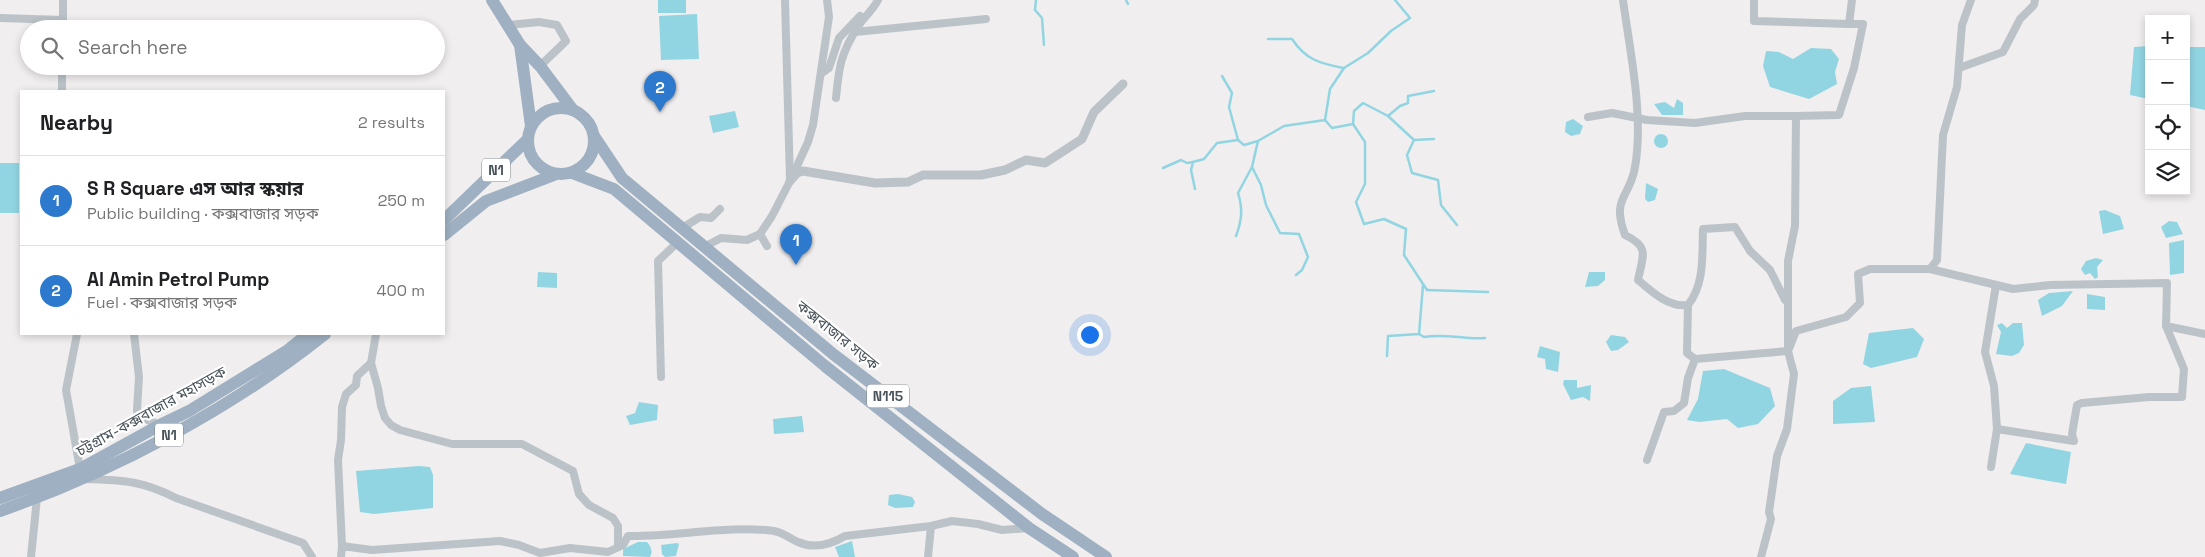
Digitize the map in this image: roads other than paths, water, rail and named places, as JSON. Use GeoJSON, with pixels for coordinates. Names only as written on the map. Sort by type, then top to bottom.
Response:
{"type":"FeatureCollection","features":[{"type":"Feature","properties":{"kind":"highway"},"geometry":{"type":"LineString","coordinates":[[492,0],[520,45],[540,66],[573,110],[589,123],[594,136],[590,158],[585,165],[572,173],[554,175],[540,168],[530,155],[527,140],[531,126],[520,45]]}},
{"type":"Feature","properties":{"kind":"highway"},"geometry":{"type":"LineString","coordinates":[[531,126],[542,114],[549,110],[565,108],[573,110]]}},
{"type":"Feature","properties":{"kind":"highway","name":"কক্সবাজার সড়ক"},"geometry":{"type":"LineString","coordinates":[[594,136],[622,178],[841,360],[1042,514],[1106,557]]}},
{"type":"Feature","properties":{"kind":"highway","name":"N1"},"geometry":{"type":"LineString","coordinates":[[445,219],[527,140]]}},
{"type":"Feature","properties":{"kind":"highway","name":"কক্সবাজার সড়ক"},"geometry":{"type":"LineString","coordinates":[[572,173],[614,189],[825,366],[1029,528],[1073,557]]}},
{"type":"Feature","properties":{"kind":"highway","name":"N1"},"geometry":{"type":"LineString","coordinates":[[445,234],[486,200],[554,175]]}},
{"type":"Feature","properties":{"kind":"highway","name":"চট্টগ্রাম-কক্সবাজার মহাসড়ক"},"geometry":{"type":"LineString","coordinates":[[0,498],[82,474],[160,424],[189,411],[228,388],[288,350],[307,335]]}},
{"type":"Feature","properties":{"kind":"highway","name":"চট্টগ্রাম-কক্সবাজার মহাসড়ক"},"geometry":{"type":"LineString","coordinates":[[0,511],[37,498],[82,474],[166,437],[291,361],[324,335]]}},
{"type":"Feature","properties":{"kind":"street"},"geometry":{"type":"LineString","coordinates":[[63,20],[64,0]]}},
{"type":"Feature","properties":{"kind":"street"},"geometry":{"type":"LineString","coordinates":[[785,0],[790,181]]}},
{"type":"Feature","properties":{"kind":"street"},"geometry":{"type":"LineString","coordinates":[[704,247],[721,238],[747,240],[760,234],[772,216],[790,181],[808,142],[822,73],[829,17],[827,0]]}},
{"type":"Feature","properties":{"kind":"street"},"geometry":{"type":"LineString","coordinates":[[822,73],[829,68],[839,38],[876,0]]}},
{"type":"Feature","properties":{"kind":"street"},"geometry":{"type":"LineString","coordinates":[[836,98],[839,62],[855,32],[873,9],[876,0]]}},
{"type":"Feature","properties":{"kind":"street"},"geometry":{"type":"LineString","coordinates":[[1623,0],[1638,154],[1633,179],[1620,199],[1619,220],[1625,235],[1639,242],[1643,250],[1638,280],[1656,295],[1679,306],[1688,305]]}},
{"type":"Feature","properties":{"kind":"street"},"geometry":{"type":"LineString","coordinates":[[1588,116],[1612,113],[1636,118],[1695,122],[1745,116],[1839,115],[1854,68],[1863,24],[1754,21],[1754,0]]}},
{"type":"Feature","properties":{"kind":"street"},"geometry":{"type":"LineString","coordinates":[[1848,24],[1852,0]]}},
{"type":"Feature","properties":{"kind":"street"},"geometry":{"type":"LineString","coordinates":[[1930,269],[1937,260],[1943,135],[1957,86],[1962,25],[1971,0]]}},
{"type":"Feature","properties":{"kind":"street"},"geometry":{"type":"LineString","coordinates":[[1959,68],[2003,52],[2020,19],[2034,5],[2035,0]]}},
{"type":"Feature","properties":{"kind":"street"},"geometry":{"type":"LineString","coordinates":[[0,18],[20,20]]}},
{"type":"Feature","properties":{"kind":"street"},"geometry":{"type":"LineString","coordinates":[[855,32],[986,19]]}},
{"type":"Feature","properties":{"kind":"street"},"geometry":{"type":"LineString","coordinates":[[509,25],[540,22],[557,25],[566,41],[540,66]]}},
{"type":"Feature","properties":{"kind":"street"},"geometry":{"type":"LineString","coordinates":[[62,75],[62,90]]}},
{"type":"Feature","properties":{"kind":"street"},"geometry":{"type":"LineString","coordinates":[[790,181],[797,173],[803,171],[875,183],[908,182],[923,175],[981,175],[1005,170],[1026,160],[1044,163],[1082,139],[1094,112],[1123,84]]}},
{"type":"Feature","properties":{"kind":"street"},"geometry":{"type":"LineString","coordinates":[[1761,557],[1771,519],[1770,512],[1777,456],[1787,429],[1794,374],[1788,351],[1787,303],[1788,261],[1795,226],[1796,116]]}},
{"type":"Feature","properties":{"kind":"street"},"geometry":{"type":"LineString","coordinates":[[682,228],[700,217],[711,218],[720,210]]}},
{"type":"Feature","properties":{"kind":"street"},"geometry":{"type":"LineString","coordinates":[[1787,303],[1770,270],[1750,251],[1735,228],[1702,229],[1702,268],[1696,296],[1688,305],[1687,353],[1695,359],[1788,351]]}},
{"type":"Feature","properties":{"kind":"street"},"geometry":{"type":"LineString","coordinates":[[760,234],[768,246]]}},
{"type":"Feature","properties":{"kind":"street"},"geometry":{"type":"LineString","coordinates":[[661,378],[658,261],[678,242]]}},
{"type":"Feature","properties":{"kind":"street"},"geometry":{"type":"LineString","coordinates":[[1788,351],[1796,331],[1846,317],[1860,302],[1858,274],[1870,269],[1930,269],[1959,274],[2013,289],[2050,285],[2168,283],[2166,326],[2184,369],[2182,398],[2150,397],[2082,403],[2077,405],[2072,434],[2074,441],[1997,429]]}},
{"type":"Feature","properties":{"kind":"street"},"geometry":{"type":"LineString","coordinates":[[1991,467],[1997,429],[1994,386],[1985,352],[1996,285]]}},
{"type":"Feature","properties":{"kind":"street"},"geometry":{"type":"LineString","coordinates":[[2166,326],[2205,334]]}},
{"type":"Feature","properties":{"kind":"street"},"geometry":{"type":"LineString","coordinates":[[77,335],[66,390],[82,474],[140,483],[303,542],[310,557]]}},
{"type":"Feature","properties":{"kind":"street"},"geometry":{"type":"LineString","coordinates":[[134,335],[139,377],[138,416],[160,424]]}},
{"type":"Feature","properties":{"kind":"street"},"geometry":{"type":"LineString","coordinates":[[376,335],[370,363],[378,388],[380,406],[385,418],[391,425],[400,430],[452,444],[522,444],[573,472],[579,494],[589,506],[613,518],[618,526],[618,547]]}},
{"type":"Feature","properties":{"kind":"street"},"geometry":{"type":"LineString","coordinates":[[1646,460],[1664,412],[1674,411],[1684,403],[1688,378],[1695,359]]}},
{"type":"Feature","properties":{"kind":"street"},"geometry":{"type":"LineString","coordinates":[[341,557],[338,460],[342,407],[346,394],[356,385],[357,376],[370,363]]}},
{"type":"Feature","properties":{"kind":"street"},"geometry":{"type":"LineString","coordinates":[[31,557],[37,498]]}},
{"type":"Feature","properties":{"kind":"street"},"geometry":{"type":"LineString","coordinates":[[342,546],[372,554],[500,542],[519,545],[540,553],[570,548],[608,552],[622,545],[628,536],[736,531],[784,533],[796,541],[809,546],[833,543],[844,536],[931,526],[952,520],[1002,530],[1029,528]]}},
{"type":"Feature","properties":{"kind":"street"},"geometry":{"type":"LineString","coordinates":[[928,557],[931,526]]}},
{"type":"Feature","properties":{"kind":"water"},"geometry":{"type":"Polygon","coordinates":[[[658,0],[686,0],[686,13],[658,13],[658,0]]]}},
{"type":"Feature","properties":{"kind":"water"},"geometry":{"type":"Polygon","coordinates":[[[697,14],[699,59],[661,60],[659,16],[697,14]]]}},
{"type":"Feature","properties":{"kind":"water"},"geometry":{"type":"Polygon","coordinates":[[[2145,46],[2145,98],[2130,95],[2134,47],[2145,46]]]}},
{"type":"Feature","properties":{"kind":"water"},"geometry":{"type":"Polygon","coordinates":[[[2190,47],[2205,47],[2205,110],[2190,107],[2190,47]]]}},
{"type":"Feature","properties":{"kind":"water"},"geometry":{"type":"Polygon","coordinates":[[[1811,48],[1831,49],[1839,59],[1835,72],[1837,84],[1809,99],[1770,87],[1763,66],[1766,51],[1779,52],[1793,59],[1811,48]]]}},
{"type":"Feature","properties":{"kind":"water"},"geometry":{"type":"Polygon","coordinates":[[[1677,99],[1683,103],[1683,115],[1662,115],[1654,104],[1665,102],[1674,108],[1677,99]]]}},
{"type":"Feature","properties":{"kind":"water"},"geometry":{"type":"Polygon","coordinates":[[[735,111],[739,127],[713,133],[709,116],[735,111]]]}},
{"type":"Feature","properties":{"kind":"water"},"geometry":{"type":"Polygon","coordinates":[[[1573,119],[1583,126],[1580,134],[1571,136],[1565,132],[1566,122],[1573,119]]]}},
{"type":"Feature","properties":{"kind":"water"},"geometry":{"type":"Polygon","coordinates":[[[1658,134],[1664,134],[1668,141],[1664,148],[1658,148],[1654,144],[1654,138],[1658,134]]]}},
{"type":"Feature","properties":{"kind":"water"},"geometry":{"type":"Polygon","coordinates":[[[0,163],[19,163],[19,213],[0,213],[0,163]]]}},
{"type":"Feature","properties":{"kind":"water"},"geometry":{"type":"Polygon","coordinates":[[[1646,183],[1658,189],[1655,200],[1648,202],[1645,199],[1646,183]]]}},
{"type":"Feature","properties":{"kind":"water"},"geometry":{"type":"Polygon","coordinates":[[[2105,210],[2120,216],[2124,229],[2103,234],[2099,211],[2105,210]]]}},
{"type":"Feature","properties":{"kind":"water"},"geometry":{"type":"Polygon","coordinates":[[[2169,221],[2177,222],[2183,234],[2166,238],[2161,227],[2169,221]]]}},
{"type":"Feature","properties":{"kind":"water"},"geometry":{"type":"Polygon","coordinates":[[[2184,240],[2184,273],[2170,275],[2169,243],[2184,240]]]}},
{"type":"Feature","properties":{"kind":"water"},"geometry":{"type":"Polygon","coordinates":[[[2096,258],[2103,260],[2097,267],[2098,277],[2095,279],[2090,273],[2085,275],[2081,269],[2086,261],[2096,258]]]}},
{"type":"Feature","properties":{"kind":"water"},"geometry":{"type":"Polygon","coordinates":[[[538,272],[557,273],[557,288],[537,287],[538,272]]]}},
{"type":"Feature","properties":{"kind":"water"},"geometry":{"type":"Polygon","coordinates":[[[1589,272],[1605,272],[1605,280],[1598,286],[1585,287],[1589,272]]]}},
{"type":"Feature","properties":{"kind":"water"},"geometry":{"type":"Polygon","coordinates":[[[2073,291],[2062,306],[2042,316],[2038,300],[2049,293],[2073,291]]]}},
{"type":"Feature","properties":{"kind":"water"},"geometry":{"type":"Polygon","coordinates":[[[2087,294],[2105,297],[2105,310],[2087,309],[2087,294]]]}},
{"type":"Feature","properties":{"kind":"water"},"geometry":{"type":"Polygon","coordinates":[[[2002,323],[2007,328],[2013,323],[2022,323],[2024,345],[2019,353],[2012,356],[1996,354],[2001,332],[1997,325],[2002,323]]]}},
{"type":"Feature","properties":{"kind":"water"},"geometry":{"type":"Polygon","coordinates":[[[1913,328],[1924,339],[1917,357],[1871,368],[1863,364],[1869,333],[1913,328]]]}},
{"type":"Feature","properties":{"kind":"water"},"geometry":{"type":"Polygon","coordinates":[[[1611,335],[1625,337],[1629,342],[1618,350],[1611,351],[1606,342],[1611,335]]]}},
{"type":"Feature","properties":{"kind":"water"},"geometry":{"type":"Polygon","coordinates":[[[1540,346],[1560,352],[1558,372],[1546,369],[1545,359],[1537,357],[1540,346]]]}},
{"type":"Feature","properties":{"kind":"water"},"geometry":{"type":"Polygon","coordinates":[[[1724,369],[1770,388],[1775,406],[1758,424],[1738,428],[1727,419],[1699,422],[1687,420],[1698,399],[1703,371],[1724,369]]]}},
{"type":"Feature","properties":{"kind":"water"},"geometry":{"type":"Polygon","coordinates":[[[1564,380],[1577,380],[1577,388],[1591,385],[1590,401],[1583,397],[1571,400],[1563,384],[1564,380]]]}},
{"type":"Feature","properties":{"kind":"water"},"geometry":{"type":"Polygon","coordinates":[[[1871,386],[1875,422],[1833,424],[1833,401],[1851,388],[1871,386]]]}},
{"type":"Feature","properties":{"kind":"water"},"geometry":{"type":"Polygon","coordinates":[[[639,402],[658,405],[657,420],[630,425],[626,416],[635,413],[639,402]]]}},
{"type":"Feature","properties":{"kind":"water"},"geometry":{"type":"Polygon","coordinates":[[[802,416],[804,432],[774,434],[773,419],[802,416]]]}},
{"type":"Feature","properties":{"kind":"water"},"geometry":{"type":"Polygon","coordinates":[[[2026,443],[2071,452],[2066,484],[2010,474],[2026,443]]]}},
{"type":"Feature","properties":{"kind":"water"},"geometry":{"type":"Polygon","coordinates":[[[419,466],[430,467],[433,475],[433,508],[374,514],[360,512],[356,471],[419,466]]]}},
{"type":"Feature","properties":{"kind":"water"},"geometry":{"type":"Polygon","coordinates":[[[898,494],[912,497],[915,502],[913,507],[895,508],[888,505],[889,495],[898,494]]]}},
{"type":"Feature","properties":{"kind":"water"},"geometry":{"type":"Polygon","coordinates":[[[852,541],[855,557],[839,557],[835,547],[852,541]]]}},
{"type":"Feature","properties":{"kind":"water"},"geometry":{"type":"Polygon","coordinates":[[[638,542],[647,542],[651,549],[650,557],[623,556],[623,549],[638,542]]]}},
{"type":"Feature","properties":{"kind":"water"},"geometry":{"type":"Polygon","coordinates":[[[679,544],[676,556],[665,557],[662,554],[661,545],[679,544]]]}},
{"type":"Feature","properties":{"kind":"waterway"},"geometry":{"type":"LineString","coordinates":[[1036,0],[1035,10],[1042,18],[1044,45]]}},
{"type":"Feature","properties":{"kind":"waterway"},"geometry":{"type":"LineString","coordinates":[[1126,0],[1128,4]]}},
{"type":"Feature","properties":{"kind":"waterway"},"geometry":{"type":"LineString","coordinates":[[1222,76],[1232,93],[1229,107],[1238,140],[1244,145],[1258,141],[1284,126],[1325,120],[1330,89],[1344,68],[1368,53],[1391,31],[1410,18],[1395,0]]}},
{"type":"Feature","properties":{"kind":"waterway"},"geometry":{"type":"LineString","coordinates":[[1268,39],[1292,39],[1302,52],[1308,56],[1343,68]]}},
{"type":"Feature","properties":{"kind":"waterway"},"geometry":{"type":"LineString","coordinates":[[1388,116],[1400,106],[1408,103],[1408,96],[1434,91]]}},
{"type":"Feature","properties":{"kind":"waterway"},"geometry":{"type":"LineString","coordinates":[[1325,120],[1332,128],[1353,124],[1354,111],[1363,103],[1388,116],[1414,140],[1434,139]]}},
{"type":"Feature","properties":{"kind":"waterway"},"geometry":{"type":"LineString","coordinates":[[1353,124],[1365,142],[1365,184],[1356,202],[1364,224],[1384,219],[1406,229],[1404,255],[1427,290]]}},
{"type":"Feature","properties":{"kind":"waterway"},"geometry":{"type":"LineString","coordinates":[[1195,189],[1191,170],[1193,162],[1204,159],[1217,143],[1238,140]]}},
{"type":"Feature","properties":{"kind":"waterway"},"geometry":{"type":"LineString","coordinates":[[1414,140],[1407,155],[1412,173],[1438,180],[1441,205],[1457,225]]}},
{"type":"Feature","properties":{"kind":"waterway"},"geometry":{"type":"LineString","coordinates":[[1236,236],[1241,214],[1238,193],[1252,167],[1258,141]]}},
{"type":"Feature","properties":{"kind":"waterway"},"geometry":{"type":"LineString","coordinates":[[1163,168],[1181,160],[1187,163],[1193,162]]}},
{"type":"Feature","properties":{"kind":"waterway"},"geometry":{"type":"LineString","coordinates":[[1252,167],[1261,185],[1266,205],[1280,233],[1299,234],[1308,257],[1302,270],[1296,275]]}},
{"type":"Feature","properties":{"kind":"waterway"},"geometry":{"type":"LineString","coordinates":[[1387,356],[1388,336],[1419,334],[1423,285]]}},
{"type":"Feature","properties":{"kind":"waterway"},"geometry":{"type":"LineString","coordinates":[[1427,290],[1488,292]]}},
{"type":"Feature","properties":{"kind":"waterway"},"geometry":{"type":"LineString","coordinates":[[1419,334],[1424,337],[1485,338]]}},
{"type":"Feature","properties":{"kind":"place","name":"Al Amin Petrol Pump"},"geometry":{"type":"Point","coordinates":[660,112]}},
{"type":"Feature","properties":{"kind":"place","name":"S R Square এস আর স্কয়ার"},"geometry":{"type":"Point","coordinates":[796,265]}}]}
